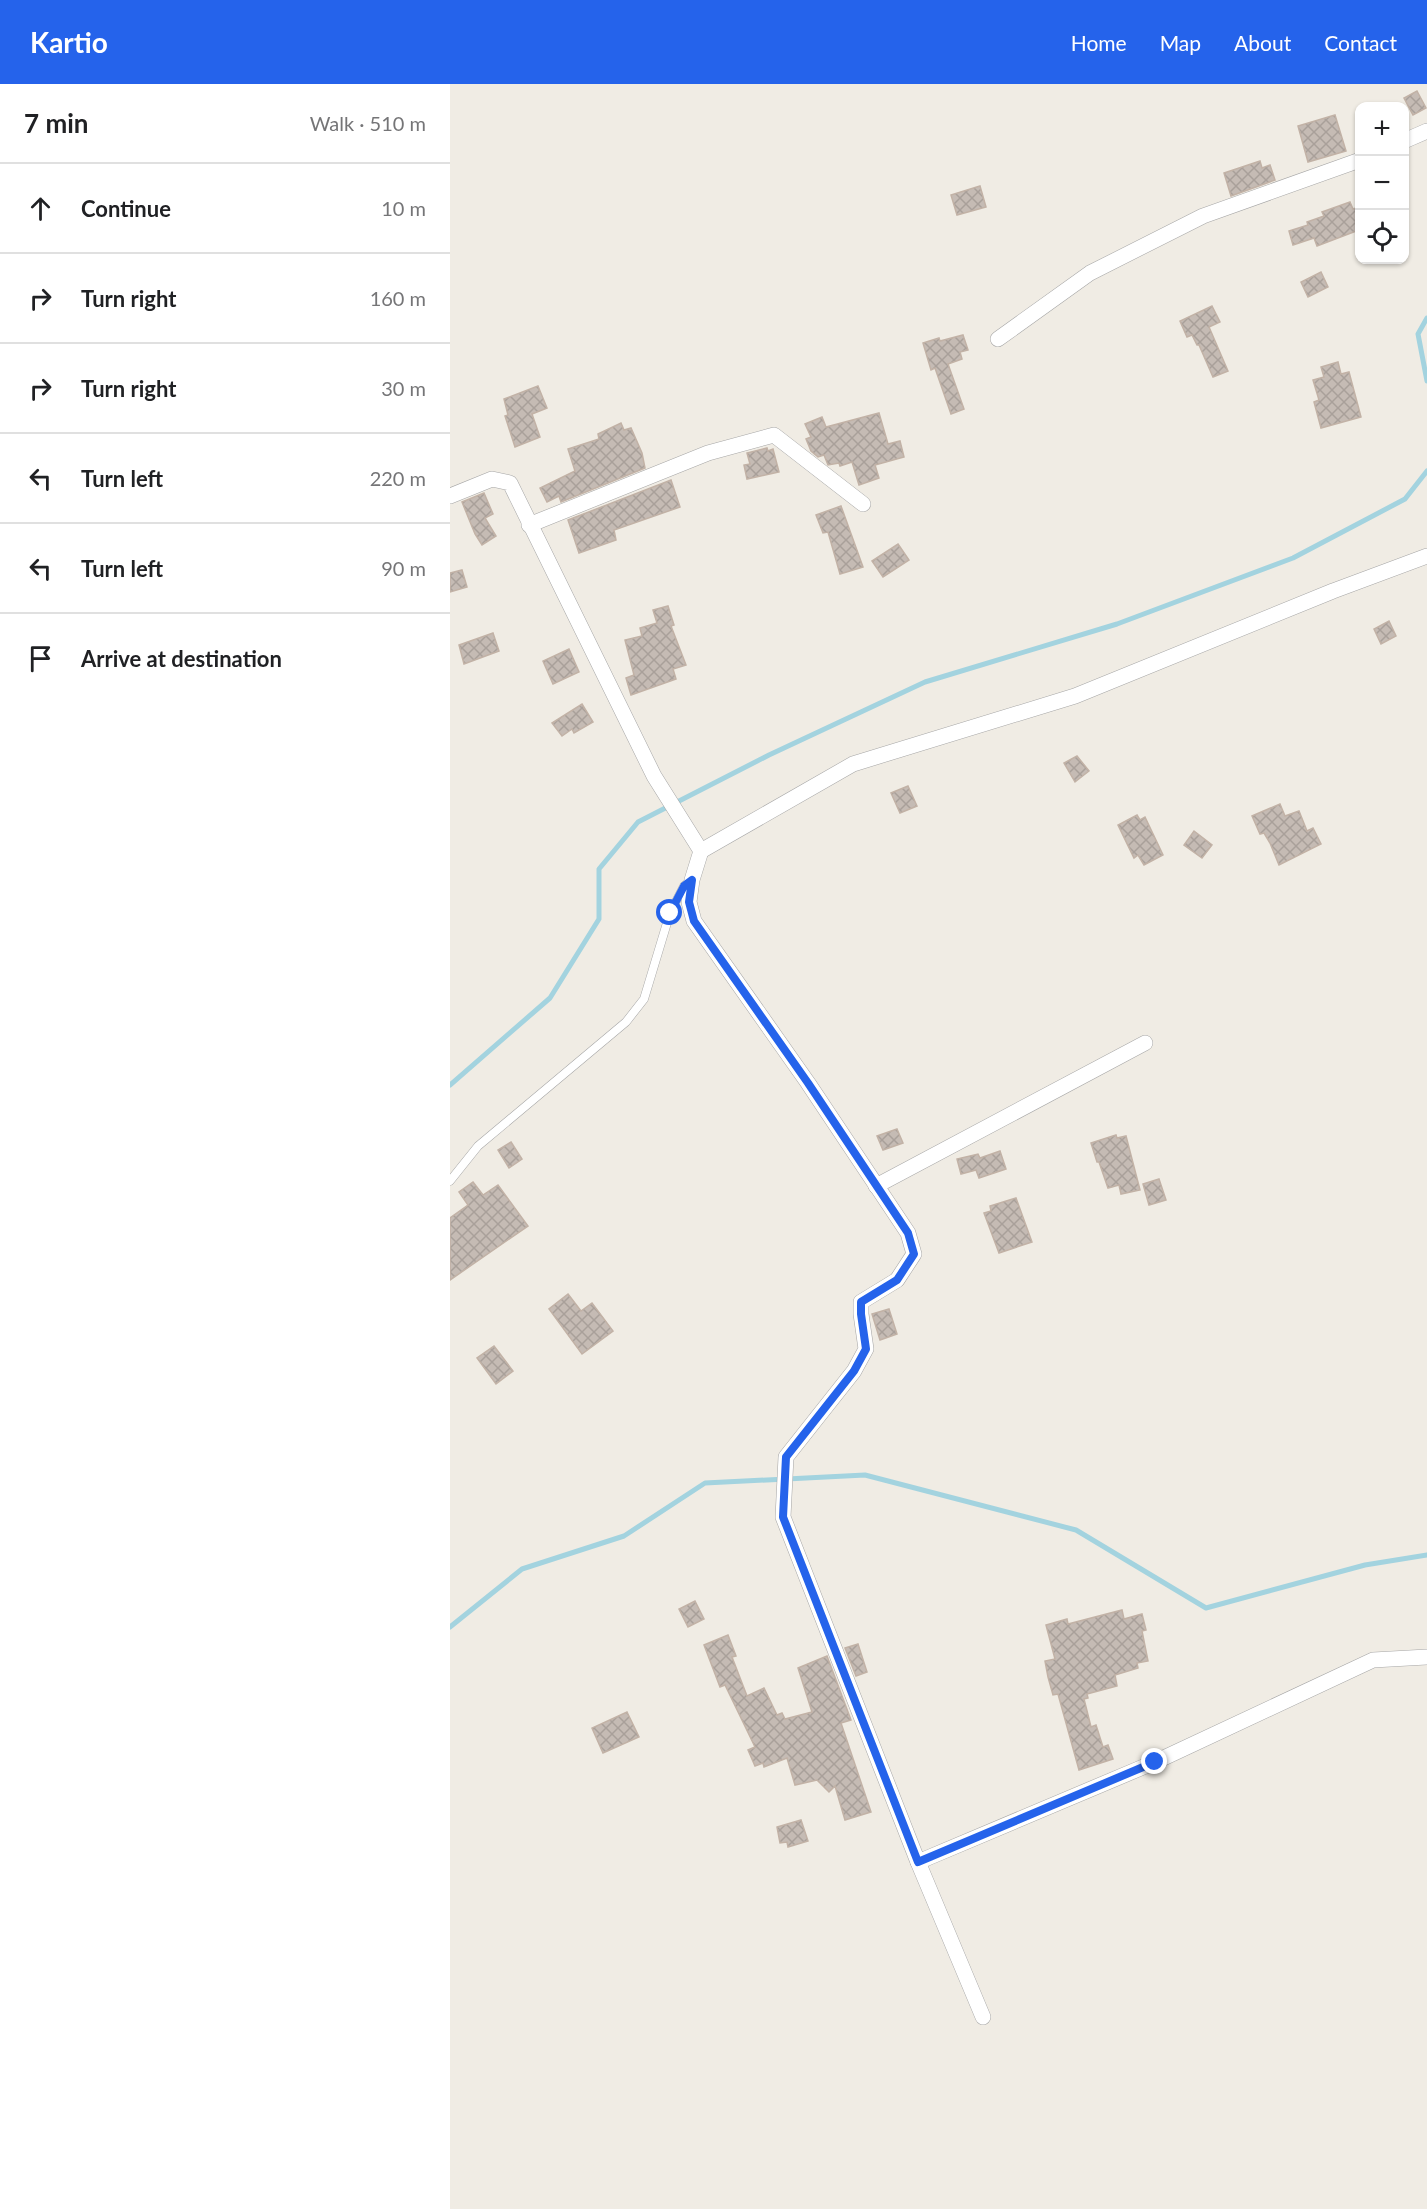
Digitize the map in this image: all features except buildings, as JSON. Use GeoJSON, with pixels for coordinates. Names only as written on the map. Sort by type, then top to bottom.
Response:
{"type":"FeatureCollection","features":[{"type":"Feature","properties":{"kind":"street"},"geometry":{"type":"LineString","coordinates":[[1409,139],[1427,132]]}},
{"type":"Feature","properties":{"kind":"street"},"geometry":{"type":"LineString","coordinates":[[998,339],[1090,273],[1193,222],[1355,161]]}},
{"type":"Feature","properties":{"kind":"street"},"geometry":{"type":"LineString","coordinates":[[529,525],[708,453],[774,435],[863,504]]}},
{"type":"Feature","properties":{"kind":"street"},"geometry":{"type":"LineString","coordinates":[[450,496],[492,479],[510,483],[654,776],[701,851]]}},
{"type":"Feature","properties":{"kind":"street"},"geometry":{"type":"LineString","coordinates":[[983,2017],[918,1862],[783,1517],[786,1457],[854,1371],[866,1349],[861,1302],[897,1280],[914,1254],[908,1233],[808,1083],[694,921],[689,902],[692,880],[701,851],[853,764],[1075,696],[1322,595],[1427,556]]}},
{"type":"Feature","properties":{"kind":"street"},"geometry":{"type":"LineString","coordinates":[[876,1186],[1145,1043]]}},
{"type":"Feature","properties":{"kind":"street"},"geometry":{"type":"LineString","coordinates":[[918,1862],[1155,1762],[1373,1660],[1427,1657]]}},
{"type":"Feature","properties":{"kind":"lane"},"geometry":{"type":"LineString","coordinates":[[450,1181],[478,1146],[626,1022],[644,999],[670,913],[684,886],[692,880]]}},
{"type":"Feature","properties":{"kind":"waterway"},"geometry":{"type":"LineString","coordinates":[[1427,318],[1418,334],[1427,381]]}},
{"type":"Feature","properties":{"kind":"waterway"},"geometry":{"type":"LineString","coordinates":[[450,1085],[550,998],[599,919],[599,869],[638,822],[769,755],[925,682],[1117,624],[1293,558],[1405,499],[1427,471]]}},
{"type":"Feature","properties":{"kind":"waterway"},"geometry":{"type":"LineString","coordinates":[[450,1627],[522,1569],[624,1536],[705,1483],[865,1475],[1076,1530],[1206,1608],[1365,1565],[1427,1555]]}},
{"type":"Feature","properties":{"kind":"route"},"geometry":{"type":"LineString","coordinates":[[670,913],[684,886],[692,880],[689,902],[694,921],[808,1083],[908,1233],[914,1254],[897,1280],[861,1302],[866,1349],[854,1371],[786,1457],[783,1517],[918,1862],[1155,1762]]}}]}
